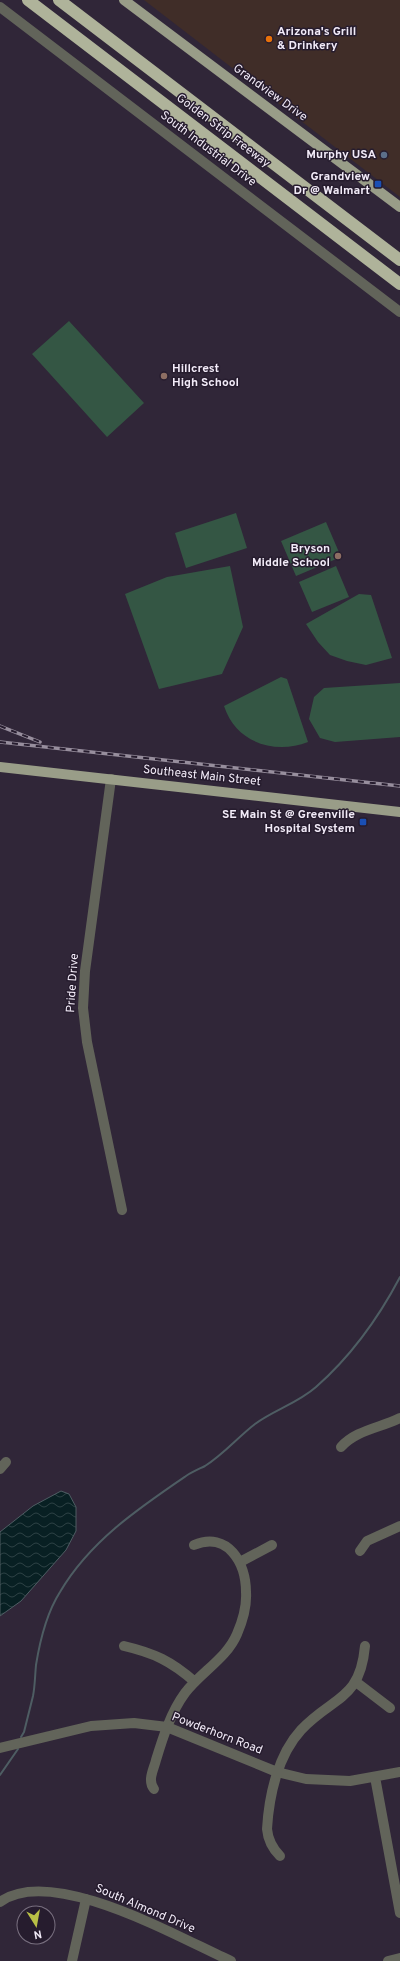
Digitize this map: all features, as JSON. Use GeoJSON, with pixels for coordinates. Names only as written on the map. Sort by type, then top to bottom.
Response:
{"type":"FeatureCollection","features":[{"type":"Feature","properties":{"kind":"highway","name":"Golden Strip Freeway"},"geometry":{"type":"LineString","coordinates":[[28,0],[400,284]]}},
{"type":"Feature","properties":{"kind":"highway","name":"Golden Strip Freeway"},"geometry":{"type":"LineString","coordinates":[[59,0],[400,260]]}},
{"type":"Feature","properties":{"kind":"main road","name":"Grandview Drive"},"geometry":{"type":"LineString","coordinates":[[124,0],[400,207]]}},
{"type":"Feature","properties":{"kind":"main road","name":"Southeast Main Street"},"geometry":{"type":"LineString","coordinates":[[0,767],[400,812]]}},
{"type":"Feature","properties":{"kind":"street","name":"South Industrial Drive"},"geometry":{"type":"LineString","coordinates":[[0,7],[400,312]]}},
{"type":"Feature","properties":{"kind":"street","name":"Pride Drive"},"geometry":{"type":"LineString","coordinates":[[111,779],[85,971],[83,1008],[91,1064],[122,1210]]}},
{"type":"Feature","properties":{"kind":"street"},"geometry":{"type":"LineString","coordinates":[[341,1447],[347,1440],[358,1433],[400,1418]]}},
{"type":"Feature","properties":{"kind":"street"},"geometry":{"type":"LineString","coordinates":[[360,1551],[367,1541],[400,1526]]}},
{"type":"Feature","properties":{"kind":"street"},"geometry":{"type":"LineString","coordinates":[[154,1788],[151,1784],[151,1777],[167,1727],[182,1698],[195,1682],[230,1646],[241,1625],[245,1608],[246,1592],[240,1562],[232,1551],[219,1543],[210,1542],[194,1545]]}},
{"type":"Feature","properties":{"kind":"street"},"geometry":{"type":"LineString","coordinates":[[240,1562],[272,1545]]}},
{"type":"Feature","properties":{"kind":"street"},"geometry":{"type":"LineString","coordinates":[[124,1646],[163,1658],[178,1666],[195,1682]]}},
{"type":"Feature","properties":{"kind":"street"},"geometry":{"type":"LineString","coordinates":[[280,1856],[272,1848],[267,1836],[277,1772],[290,1745],[301,1730],[347,1694],[356,1682],[364,1660],[365,1646]]}},
{"type":"Feature","properties":{"kind":"street"},"geometry":{"type":"LineString","coordinates":[[356,1682],[390,1708]]}},
{"type":"Feature","properties":{"kind":"street","name":"Powderhorn Road"},"geometry":{"type":"LineString","coordinates":[[0,1748],[74,1729],[107,1724],[134,1723],[167,1727],[277,1772],[306,1779],[329,1781],[375,1777],[400,1772]]}},
{"type":"Feature","properties":{"kind":"street"},"geometry":{"type":"LineString","coordinates":[[375,1777],[400,1913]]}},
{"type":"Feature","properties":{"kind":"street","name":"South Almond Drive"},"geometry":{"type":"LineString","coordinates":[[0,1902],[12,1896],[26,1892],[57,1893],[86,1899],[132,1915],[207,1956],[231,1961]]}},
{"type":"Feature","properties":{"kind":"street"},"geometry":{"type":"LineString","coordinates":[[72,1961],[86,1899]]}},
{"type":"Feature","properties":{"kind":"street"},"geometry":{"type":"LineString","coordinates":[[388,1961],[400,1958]]}},
{"type":"Feature","properties":{"kind":"shaded area"},"geometry":{"type":"Polygon","coordinates":[[[144,0],[400,0],[400,197],[144,0]]]}},
{"type":"Feature","properties":{"kind":"green space"},"geometry":{"type":"Polygon","coordinates":[[[69,321],[144,403],[107,437],[32,354],[69,321]]]}},
{"type":"Feature","properties":{"kind":"green space"},"geometry":{"type":"Polygon","coordinates":[[[236,513],[247,548],[186,568],[175,533],[236,513]]]}},
{"type":"Feature","properties":{"kind":"green space"},"geometry":{"type":"Polygon","coordinates":[[[326,522],[341,557],[296,576],[281,541],[326,522]]]}},
{"type":"Feature","properties":{"kind":"green space"},"geometry":{"type":"Polygon","coordinates":[[[230,566],[243,627],[222,674],[159,689],[125,594],[167,577],[230,566]]]}},
{"type":"Feature","properties":{"kind":"green space"},"geometry":{"type":"Polygon","coordinates":[[[336,566],[349,597],[312,612],[299,582],[336,566]]]}},
{"type":"Feature","properties":{"kind":"green space"},"geometry":{"type":"Polygon","coordinates":[[[359,594],[371,595],[392,658],[366,665],[347,661],[330,655],[318,642],[306,624],[359,594]]]}},
{"type":"Feature","properties":{"kind":"green space"},"geometry":{"type":"Polygon","coordinates":[[[281,677],[287,679],[308,742],[295,746],[270,746],[258,743],[247,737],[230,719],[224,706],[281,677]]]}},
{"type":"Feature","properties":{"kind":"green space"},"geometry":{"type":"Polygon","coordinates":[[[400,683],[400,737],[335,742],[320,738],[309,719],[314,697],[324,688],[400,683]]]}},
{"type":"Feature","properties":{"kind":"water"},"geometry":{"type":"Polygon","coordinates":[[[61,1491],[69,1494],[76,1507],[76,1531],[66,1550],[21,1601],[0,1616],[0,1532],[33,1506],[61,1491]]]}},
{"type":"Feature","properties":{"kind":"waterway"},"geometry":{"type":"LineString","coordinates":[[21,1737],[24,1732],[33,1696],[36,1665],[47,1618],[60,1592],[86,1557],[101,1541],[133,1513],[186,1476],[212,1461],[255,1424],[302,1398],[316,1387],[341,1363],[363,1336],[383,1307],[400,1277]]}},
{"type":"Feature","properties":{"kind":"waterway"},"geometry":{"type":"LineString","coordinates":[[0,1775],[18,1749]]}},
{"type":"Feature","properties":{"kind":"railway"},"geometry":{"type":"LineString","coordinates":[[0,726],[40,742]]}},
{"type":"Feature","properties":{"kind":"railway"},"geometry":{"type":"LineString","coordinates":[[0,742],[400,786]]}},
{"type":"Feature","properties":{"kind":"place","name":"Arizona's Grill & Drinkery"},"geometry":{"type":"Point","coordinates":[269,39]}},
{"type":"Feature","properties":{"kind":"place","name":"Murphy USA"},"geometry":{"type":"Point","coordinates":[384,155]}},
{"type":"Feature","properties":{"kind":"place","name":"Grandview Dr @ Walmart"},"geometry":{"type":"Point","coordinates":[378,184]}},
{"type":"Feature","properties":{"kind":"place","name":"Hillcrest High School"},"geometry":{"type":"Point","coordinates":[164,376]}},
{"type":"Feature","properties":{"kind":"place","name":"Bryson Middle School"},"geometry":{"type":"Point","coordinates":[338,556]}},
{"type":"Feature","properties":{"kind":"place","name":"SE Main St @ Greenville Hospital System"},"geometry":{"type":"Point","coordinates":[363,822]}}]}
